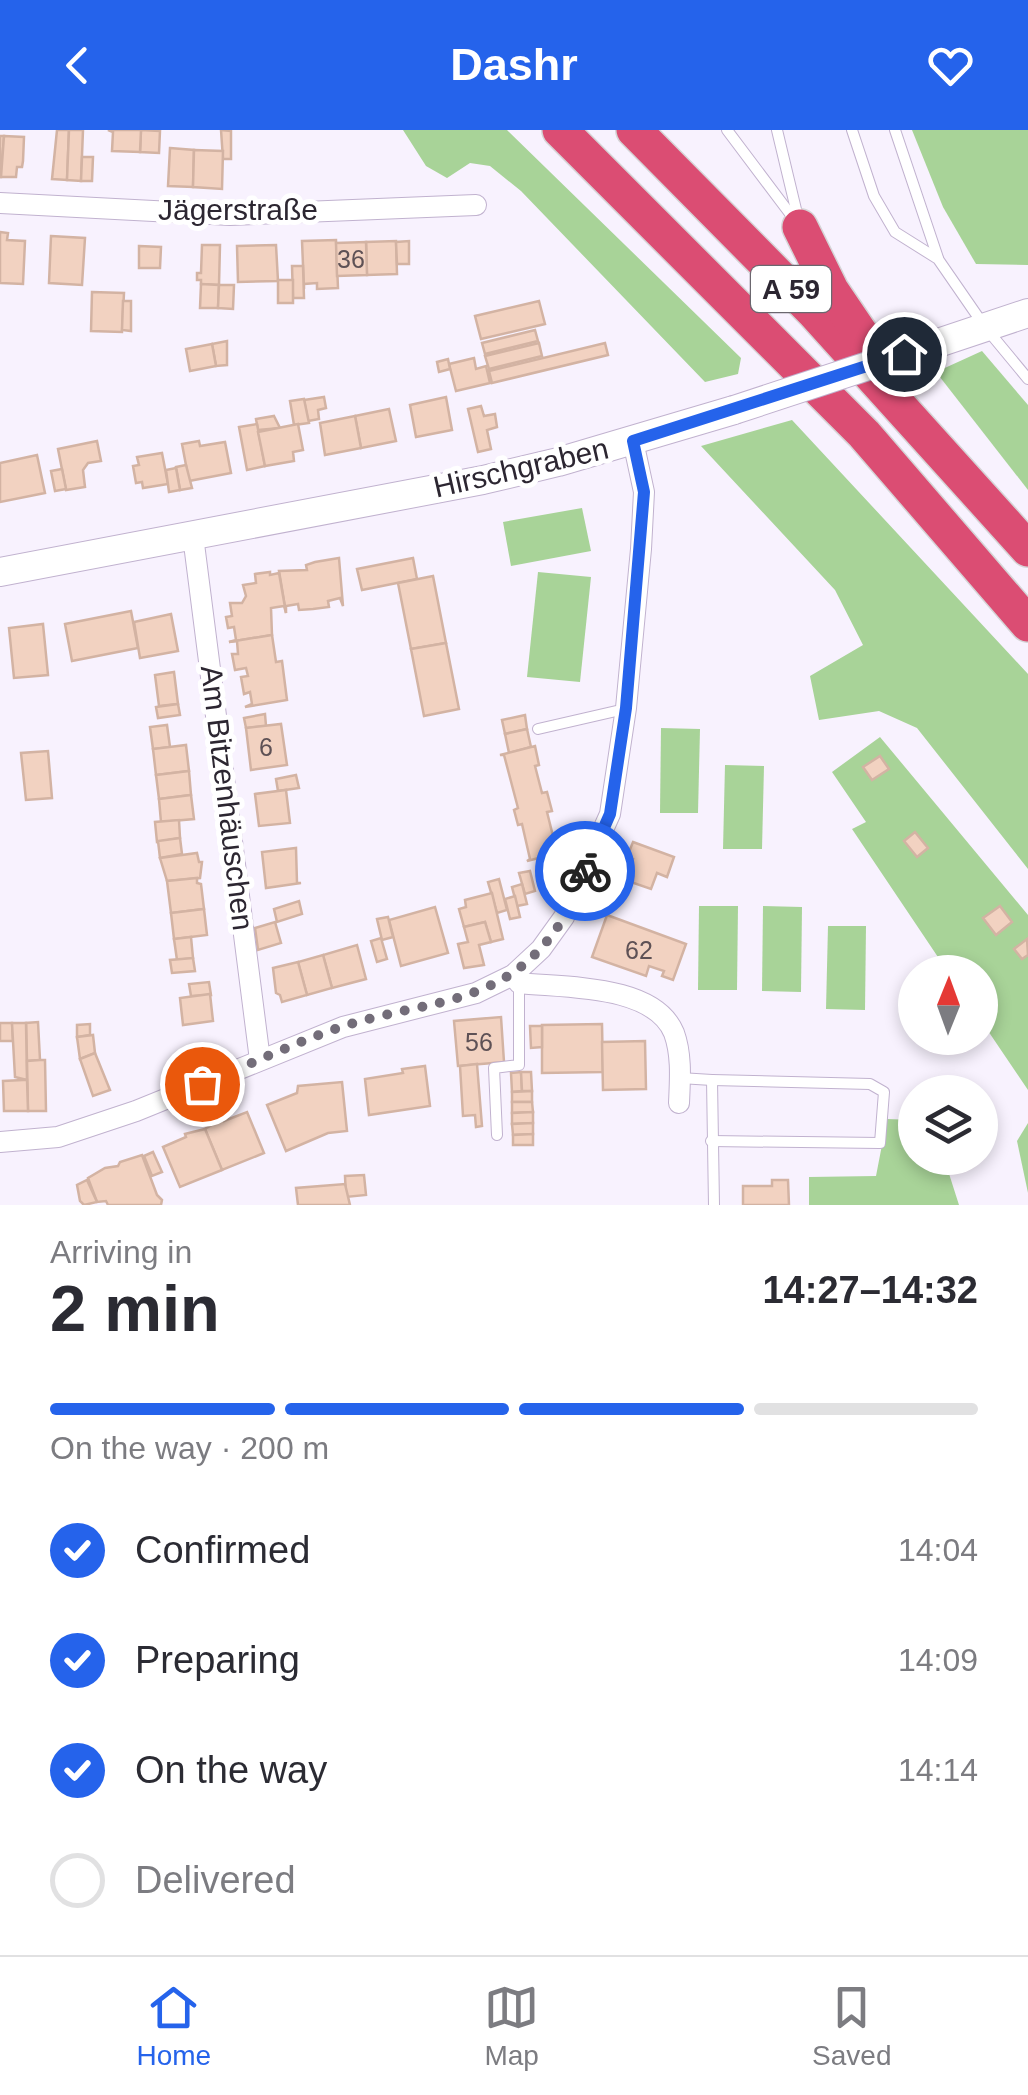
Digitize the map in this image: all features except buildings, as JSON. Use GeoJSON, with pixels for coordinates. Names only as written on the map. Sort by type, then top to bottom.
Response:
{"type":"FeatureCollection","features":[{"type":"Feature","properties":{"kind":"highway","name":"A 59"},"geometry":{"type":"LineString","coordinates":[[560,130],[864,434],[1028,624]]}},
{"type":"Feature","properties":{"kind":"highway","name":"A 59"},"geometry":{"type":"LineString","coordinates":[[634,130],[815,313],[1028,550]]}},
{"type":"Feature","properties":{"kind":"highway","name":"A 59"},"geometry":{"type":"LineString","coordinates":[[800,228],[831,290],[943,452]]}},
{"type":"Feature","properties":{"kind":"street","name":"Jägerstraße"},"geometry":{"type":"LineString","coordinates":[[0,203],[230,215],[476,205]]}},
{"type":"Feature","properties":{"kind":"street","name":"Hirschgraben"},"geometry":{"type":"LineString","coordinates":[[0,572],[483,480],[734,410],[1028,312]]}},
{"type":"Feature","properties":{"kind":"street"},"geometry":{"type":"LineString","coordinates":[[516,979],[564,918],[610,814],[626,708],[644,492],[633,441]]}},
{"type":"Feature","properties":{"kind":"street","name":"Am Bitzenhäuschen"},"geometry":{"type":"LineString","coordinates":[[193,536],[260,1060]]}},
{"type":"Feature","properties":{"kind":"street"},"geometry":{"type":"LineString","coordinates":[[0,1142],[58,1137],[136,1111],[343,1026],[476,993],[516,979],[615,993],[660,1012],[673,1032],[680,1078],[679,1103]]}},
{"type":"Feature","properties":{"kind":"lane"},"geometry":{"type":"LineString","coordinates":[[727,130],[800,228]]}},
{"type":"Feature","properties":{"kind":"lane"},"geometry":{"type":"LineString","coordinates":[[778,130],[800,228]]}},
{"type":"Feature","properties":{"kind":"lane"},"geometry":{"type":"LineString","coordinates":[[852,130],[874,196],[895,232],[938,259]]}},
{"type":"Feature","properties":{"kind":"lane"},"geometry":{"type":"LineString","coordinates":[[895,130],[938,259],[985,327],[1028,379]]}},
{"type":"Feature","properties":{"kind":"lane"},"geometry":{"type":"LineString","coordinates":[[538,729],[626,708]]}},
{"type":"Feature","properties":{"kind":"lane"},"geometry":{"type":"LineString","coordinates":[[497,1136],[494,1068],[519,1065],[516,979]]}},
{"type":"Feature","properties":{"kind":"lane"},"geometry":{"type":"LineString","coordinates":[[680,1078],[870,1084],[884,1092],[880,1143],[711,1141]]}},
{"type":"Feature","properties":{"kind":"lane"},"geometry":{"type":"LineString","coordinates":[[712,1080],[714,1205]]}},
{"type":"Feature","properties":{"kind":"green space"},"geometry":{"type":"Polygon","coordinates":[[[403,130],[507,130],[741,358],[738,374],[705,382],[521,191],[490,166],[470,163],[447,178],[426,166],[403,130]]]}},
{"type":"Feature","properties":{"kind":"green space"},"geometry":{"type":"Polygon","coordinates":[[[912,130],[1028,130],[1028,265],[976,264],[943,207],[912,130]]]}},
{"type":"Feature","properties":{"kind":"green space"},"geometry":{"type":"Polygon","coordinates":[[[982,351],[1028,405],[1028,490],[936,372],[982,351]]]}},
{"type":"Feature","properties":{"kind":"green space"},"geometry":{"type":"Polygon","coordinates":[[[792,420],[1028,674],[1028,869],[917,728],[879,711],[819,720],[810,676],[863,645],[835,590],[701,446],[792,420]]]}},
{"type":"Feature","properties":{"kind":"green space"},"geometry":{"type":"Polygon","coordinates":[[[582,508],[591,551],[511,566],[503,522],[582,508]]]}},
{"type":"Feature","properties":{"kind":"green space"},"geometry":{"type":"Polygon","coordinates":[[[538,572],[591,577],[580,682],[527,677],[538,572]]]}},
{"type":"Feature","properties":{"kind":"green space"},"geometry":{"type":"Polygon","coordinates":[[[661,728],[700,729],[698,813],[660,813],[661,728]]]}},
{"type":"Feature","properties":{"kind":"green space"},"geometry":{"type":"Polygon","coordinates":[[[880,737],[1028,915],[1028,1090],[998,1046],[998,955],[937,955],[852,829],[866,822],[832,772],[880,737]]]}},
{"type":"Feature","properties":{"kind":"green space"},"geometry":{"type":"Polygon","coordinates":[[[725,765],[764,766],[762,849],[723,849],[725,765]]]}},
{"type":"Feature","properties":{"kind":"green space"},"geometry":{"type":"Polygon","coordinates":[[[699,906],[738,906],[737,990],[698,990],[699,906]]]}},
{"type":"Feature","properties":{"kind":"green space"},"geometry":{"type":"Polygon","coordinates":[[[763,906],[802,907],[801,992],[762,991],[763,906]]]}},
{"type":"Feature","properties":{"kind":"green space"},"geometry":{"type":"Polygon","coordinates":[[[828,926],[866,926],[865,1010],[826,1009],[828,926]]]}},
{"type":"Feature","properties":{"kind":"green space"},"geometry":{"type":"Polygon","coordinates":[[[887,1119],[898,1119],[898,1175],[949,1175],[959,1205],[809,1205],[809,1177],[876,1176],[887,1119]]]}},
{"type":"Feature","properties":{"kind":"green space"},"geometry":{"type":"Polygon","coordinates":[[[1028,1123],[1028,1193],[1017,1141],[1028,1123]]]}},
{"type":"Feature","properties":{"kind":"way so far"},"geometry":{"type":"LineString","coordinates":[[202,1084],[343,1026],[476,993],[514,976],[564,918],[585,871]]}},
{"type":"Feature","properties":{"kind":"route"},"geometry":{"type":"LineString","coordinates":[[585,871],[610,814],[626,708],[644,492],[633,441],[904,354]]}}]}
